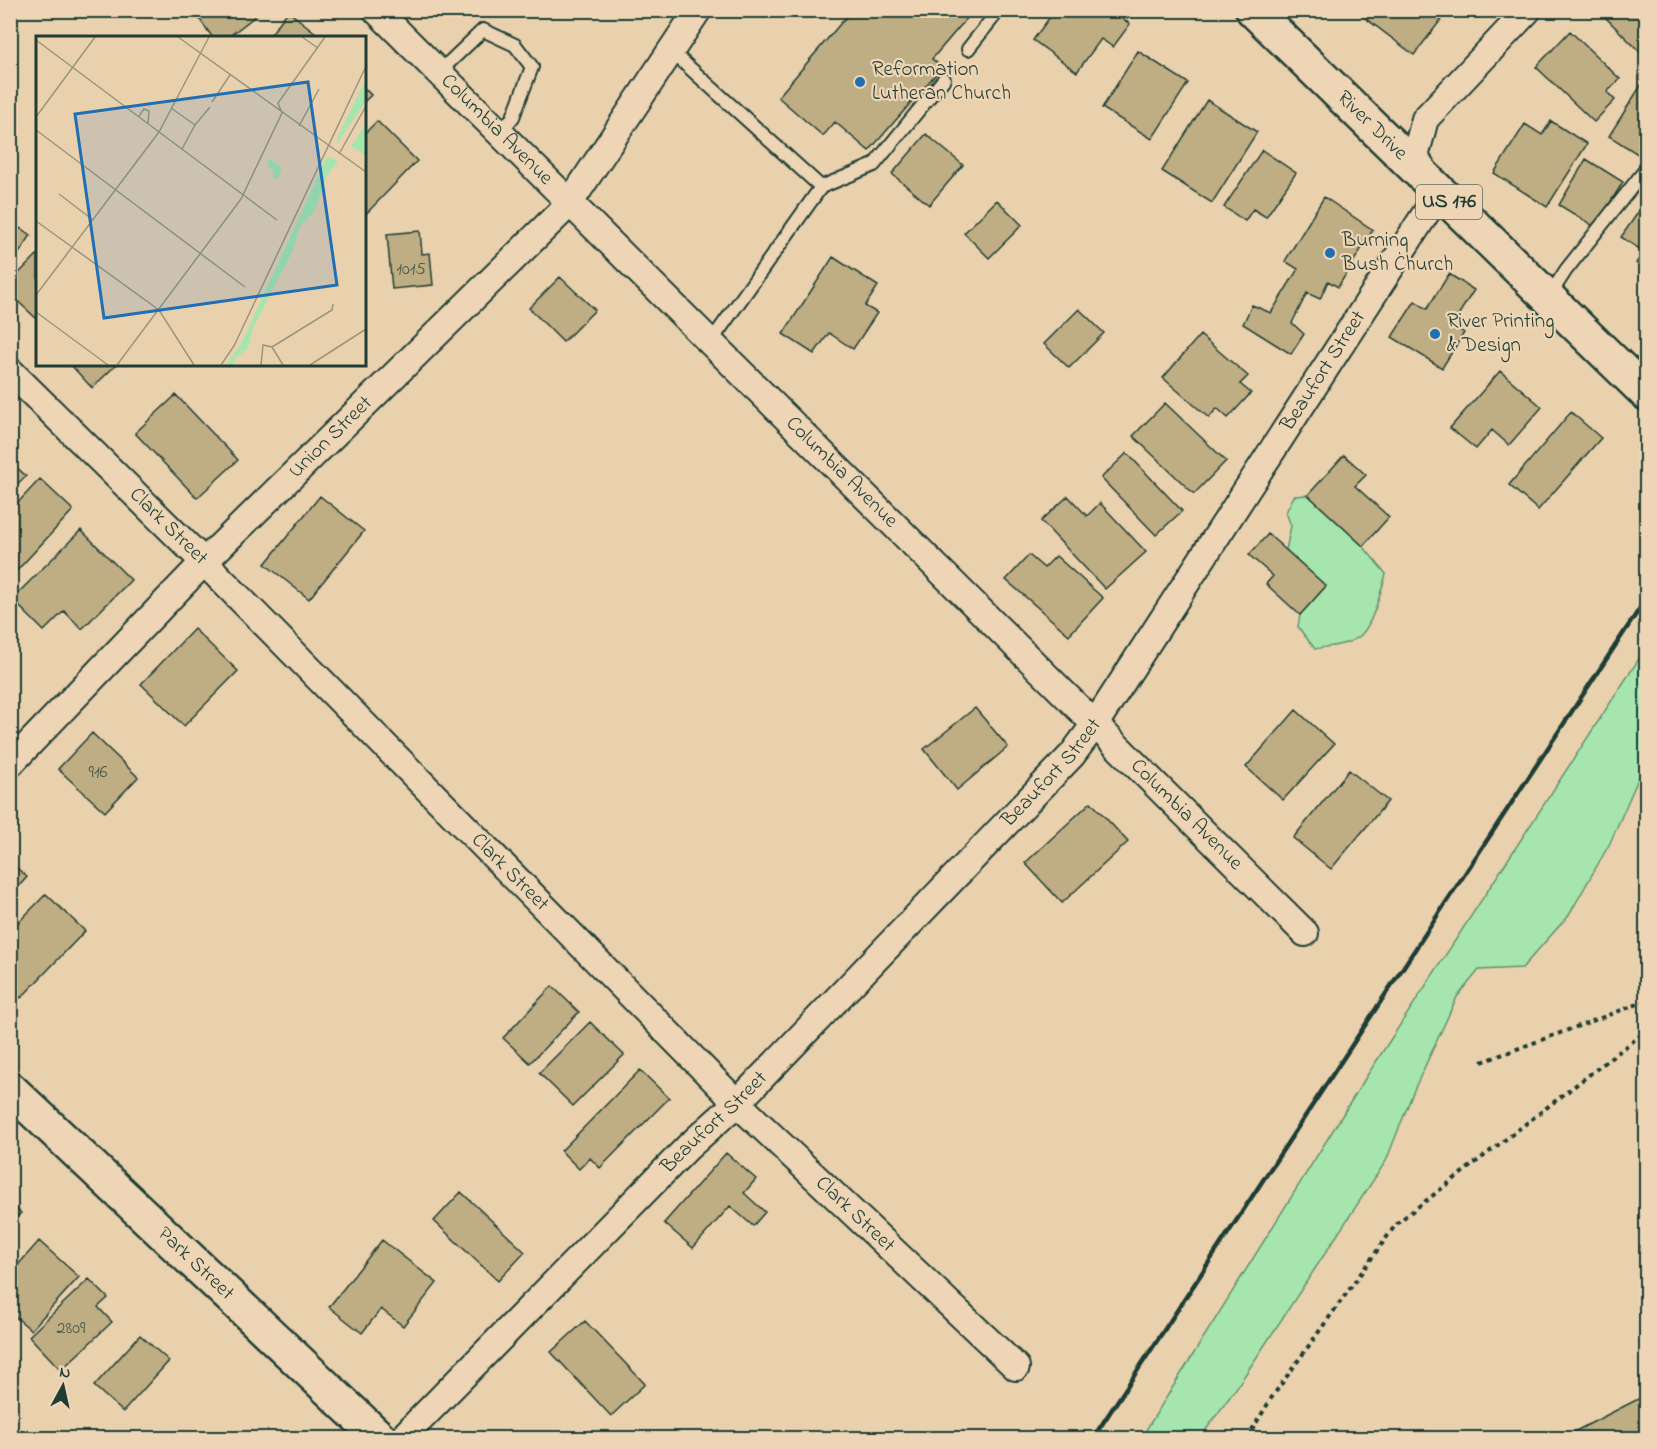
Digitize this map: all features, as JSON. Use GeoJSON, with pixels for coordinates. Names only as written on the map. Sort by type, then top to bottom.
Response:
{"type":"FeatureCollection","features":[{"type":"Feature","properties":{"kind":"main road","name":"River Drive"},"geometry":{"type":"LineString","coordinates":[[1253,10],[1647,393]]}},
{"type":"Feature","properties":{"kind":"main road","name":"Park Street"},"geometry":{"type":"LineString","coordinates":[[10,1089],[380,1438]]}},
{"type":"Feature","properties":{"kind":"street","name":"Columbia Avenue"},"geometry":{"type":"LineString","coordinates":[[376,10],[1305,933]]}},
{"type":"Feature","properties":{"kind":"street","name":"Union Street"},"geometry":{"type":"LineString","coordinates":[[14,755],[204,562],[569,204],[698,10]]}},
{"type":"Feature","properties":{"kind":"street"},"geometry":{"type":"LineString","coordinates":[[1439,193],[1415,157],[1425,119],[1528,10]]}},
{"type":"Feature","properties":{"kind":"street","name":"Beaufort Street"},"geometry":{"type":"LineString","coordinates":[[402,1438],[688,1147],[737,1103],[1072,755],[1095,724],[1439,193]]}},
{"type":"Feature","properties":{"kind":"street","name":"Clark Street"},"geometry":{"type":"LineString","coordinates":[[10,370],[204,562],[737,1103],[1016,1367]]}},
{"type":"Feature","properties":{"kind":"lane"},"geometry":{"type":"LineString","coordinates":[[968,49],[999,10]]}},
{"type":"Feature","properties":{"kind":"lane"},"geometry":{"type":"LineString","coordinates":[[438,73],[483,30],[515,45],[532,67],[513,117],[499,134]]}},
{"type":"Feature","properties":{"kind":"lane"},"geometry":{"type":"LineString","coordinates":[[670,51],[821,187]]}},
{"type":"Feature","properties":{"kind":"lane"},"geometry":{"type":"LineString","coordinates":[[710,343],[821,187],[874,165],[944,79]]}},
{"type":"Feature","properties":{"kind":"lane"},"geometry":{"type":"LineString","coordinates":[[1547,298],[1566,270],[1647,168]]}},
{"type":"Feature","properties":{"kind":"path"},"geometry":{"type":"LineString","coordinates":[[1482,1062],[1647,1001]]}},
{"type":"Feature","properties":{"kind":"path"},"geometry":{"type":"LineString","coordinates":[[1247,1438],[1272,1397],[1397,1223],[1647,1031]]}},
{"type":"Feature","properties":{"kind":"green space"},"geometry":{"type":"Polygon","coordinates":[[[1308,495],[1363,546],[1386,574],[1373,615],[1361,635],[1345,643],[1315,649],[1298,627],[1300,615],[1326,586],[1286,550],[1291,526],[1286,512],[1294,496],[1308,495]]]}},
{"type":"Feature","properties":{"kind":"green space"},"geometry":{"type":"Polygon","coordinates":[[[1646,648],[1646,763],[1610,843],[1569,915],[1522,968],[1479,970],[1457,997],[1414,1090],[1386,1161],[1237,1387],[1200,1438],[1141,1438],[1368,1074],[1646,648]]]}},
{"type":"Feature","properties":{"kind":"building"},"geometry":{"type":"Polygon","coordinates":[[[193,10],[263,10],[230,36],[212,36],[193,10]]]}},
{"type":"Feature","properties":{"kind":"building","name":"Reformation Lutheran Church"},"geometry":{"type":"Polygon","coordinates":[[[852,10],[911,10],[914,13],[916,10],[974,10],[932,59],[942,67],[869,151],[835,122],[823,136],[778,97],[852,10]]]}},
{"type":"Feature","properties":{"kind":"building"},"geometry":{"type":"Polygon","coordinates":[[[1055,10],[1110,10],[1130,24],[1113,47],[1101,39],[1077,72],[1033,40],[1055,10]]]}},
{"type":"Feature","properties":{"kind":"building"},"geometry":{"type":"Polygon","coordinates":[[[1369,10],[1446,10],[1447,12],[1414,55],[1364,17],[1369,10]]]}},
{"type":"Feature","properties":{"kind":"building"},"geometry":{"type":"Polygon","coordinates":[[[1598,10],[1646,10],[1646,58],[1598,10]]]}},
{"type":"Feature","properties":{"kind":"building"},"geometry":{"type":"Polygon","coordinates":[[[288,11],[320,36],[269,36],[288,11]]]}},
{"type":"Feature","properties":{"kind":"building"},"geometry":{"type":"Polygon","coordinates":[[[1570,31],[1620,79],[1607,92],[1615,100],[1594,122],[1536,67],[1570,31]]]}},
{"type":"Feature","properties":{"kind":"building"},"geometry":{"type":"Polygon","coordinates":[[[1138,51],[1188,83],[1152,139],[1102,108],[1138,51]]]}},
{"type":"Feature","properties":{"kind":"building"},"geometry":{"type":"Polygon","coordinates":[[[1643,82],[1646,84],[1646,154],[1644,158],[1609,136],[1643,82]]]}},
{"type":"Feature","properties":{"kind":"building"},"geometry":{"type":"Polygon","coordinates":[[[366,90],[371,95],[366,100],[366,90]]]}},
{"type":"Feature","properties":{"kind":"building"},"geometry":{"type":"Polygon","coordinates":[[[1207,100],[1257,132],[1212,203],[1162,171],[1207,100]]]}},
{"type":"Feature","properties":{"kind":"building"},"geometry":{"type":"Polygon","coordinates":[[[377,121],[417,161],[366,214],[366,132],[377,121]]]}},
{"type":"Feature","properties":{"kind":"building"},"geometry":{"type":"Polygon","coordinates":[[[1551,121],[1587,144],[1547,207],[1494,173],[1525,124],[1542,135],[1551,121]]]}},
{"type":"Feature","properties":{"kind":"building"},"geometry":{"type":"Polygon","coordinates":[[[926,134],[963,165],[929,205],[892,174],[926,134]]]}},
{"type":"Feature","properties":{"kind":"building"},"geometry":{"type":"Polygon","coordinates":[[[1262,150],[1296,173],[1266,217],[1253,209],[1245,221],[1224,207],[1262,150]]]}},
{"type":"Feature","properties":{"kind":"building"},"geometry":{"type":"Polygon","coordinates":[[[1586,159],[1623,182],[1595,227],[1559,205],[1586,159]]]}},
{"type":"Feature","properties":{"kind":"building"},"geometry":{"type":"Polygon","coordinates":[[[1324,197],[1373,230],[1338,287],[1328,281],[1320,299],[1307,293],[1292,323],[1304,334],[1291,354],[1243,324],[1252,305],[1271,313],[1298,269],[1285,261],[1324,197]]]}},
{"type":"Feature","properties":{"kind":"building"},"geometry":{"type":"Polygon","coordinates":[[[997,200],[1022,225],[989,258],[964,233],[997,200]]]}},
{"type":"Feature","properties":{"kind":"building"},"geometry":{"type":"Polygon","coordinates":[[[1646,201],[1646,271],[1636,263],[1644,252],[1621,237],[1646,201]]]}},
{"type":"Feature","properties":{"kind":"building"},"geometry":{"type":"Polygon","coordinates":[[[10,222],[31,235],[10,267],[10,222]]]}},
{"type":"Feature","properties":{"kind":"building"},"geometry":{"type":"Polygon","coordinates":[[[420,231],[422,254],[430,253],[433,285],[392,289],[387,234],[420,231]]]}},
{"type":"Feature","properties":{"kind":"building"},"geometry":{"type":"Polygon","coordinates":[[[36,256],[36,318],[10,294],[10,282],[36,256]]]}},
{"type":"Feature","properties":{"kind":"building"},"geometry":{"type":"Polygon","coordinates":[[[833,257],[878,286],[865,306],[877,313],[853,349],[829,333],[814,354],[783,334],[833,257]]]}},
{"type":"Feature","properties":{"kind":"building"},"geometry":{"type":"Polygon","coordinates":[[[1449,274],[1474,290],[1452,325],[1464,333],[1442,368],[1392,337],[1415,301],[1427,309],[1449,274]]]}},
{"type":"Feature","properties":{"kind":"building"},"geometry":{"type":"Polygon","coordinates":[[[560,277],[595,310],[563,342],[529,308],[560,277]]]}},
{"type":"Feature","properties":{"kind":"building"},"geometry":{"type":"Polygon","coordinates":[[[1079,309],[1104,333],[1069,368],[1044,344],[1079,309]]]}},
{"type":"Feature","properties":{"kind":"building"},"geometry":{"type":"Polygon","coordinates":[[[1200,335],[1248,376],[1240,384],[1251,393],[1228,418],[1217,408],[1209,418],[1163,378],[1200,335]]]}},
{"type":"Feature","properties":{"kind":"building"},"geometry":{"type":"Polygon","coordinates":[[[72,366],[115,366],[92,388],[72,366]]]}},
{"type":"Feature","properties":{"kind":"building"},"geometry":{"type":"Polygon","coordinates":[[[1500,371],[1542,407],[1509,445],[1492,430],[1476,449],[1450,428],[1500,371]]]}},
{"type":"Feature","properties":{"kind":"building"},"geometry":{"type":"Polygon","coordinates":[[[176,395],[238,460],[197,498],[135,433],[176,395]]]}},
{"type":"Feature","properties":{"kind":"building"},"geometry":{"type":"Polygon","coordinates":[[[1165,403],[1226,461],[1194,494],[1133,436],[1165,403]]]}},
{"type":"Feature","properties":{"kind":"building"},"geometry":{"type":"Polygon","coordinates":[[[1571,412],[1601,438],[1538,510],[1509,485],[1571,412]]]}},
{"type":"Feature","properties":{"kind":"building"},"geometry":{"type":"Polygon","coordinates":[[[1127,453],[1182,511],[1156,535],[1101,478],[1127,453]]]}},
{"type":"Feature","properties":{"kind":"building"},"geometry":{"type":"Polygon","coordinates":[[[1344,455],[1366,475],[1355,486],[1389,517],[1363,546],[1308,495],[1344,455]]]}},
{"type":"Feature","properties":{"kind":"building"},"geometry":{"type":"Polygon","coordinates":[[[10,461],[26,476],[10,491],[10,461]]]}},
{"type":"Feature","properties":{"kind":"building"},"geometry":{"type":"Polygon","coordinates":[[[40,479],[73,510],[10,578],[10,511],[40,479]]]}},
{"type":"Feature","properties":{"kind":"building"},"geometry":{"type":"Polygon","coordinates":[[[320,496],[364,531],[309,599],[265,564],[320,496]]]}},
{"type":"Feature","properties":{"kind":"building"},"geometry":{"type":"Polygon","coordinates":[[[1068,496],[1087,516],[1100,503],[1146,552],[1105,589],[1041,521],[1068,496]]]}},
{"type":"Feature","properties":{"kind":"building"},"geometry":{"type":"Polygon","coordinates":[[[81,530],[131,580],[82,629],[64,611],[44,631],[12,599],[81,530]]]}},
{"type":"Feature","properties":{"kind":"building"},"geometry":{"type":"Polygon","coordinates":[[[1268,534],[1326,586],[1300,615],[1266,584],[1273,576],[1249,555],[1268,534]]]}},
{"type":"Feature","properties":{"kind":"building"},"geometry":{"type":"Polygon","coordinates":[[[1029,555],[1044,568],[1056,556],[1103,598],[1069,635],[1006,580],[1029,555]]]}},
{"type":"Feature","properties":{"kind":"building"},"geometry":{"type":"Polygon","coordinates":[[[194,629],[238,671],[184,726],[141,684],[194,629]]]}},
{"type":"Feature","properties":{"kind":"building"},"geometry":{"type":"Polygon","coordinates":[[[975,708],[1008,747],[957,790],[924,749],[975,708]]]}},
{"type":"Feature","properties":{"kind":"building"},"geometry":{"type":"Polygon","coordinates":[[[1296,710],[1334,744],[1283,800],[1246,767],[1296,710]]]}},
{"type":"Feature","properties":{"kind":"building"},"geometry":{"type":"Polygon","coordinates":[[[92,733],[138,777],[105,812],[58,769],[92,733]]]}},
{"type":"Feature","properties":{"kind":"building"},"geometry":{"type":"Polygon","coordinates":[[[1349,770],[1388,801],[1331,869],[1293,838],[1349,770]]]}},
{"type":"Feature","properties":{"kind":"building"},"geometry":{"type":"Polygon","coordinates":[[[1091,802],[1128,842],[1062,903],[1025,863],[1091,802]]]}},
{"type":"Feature","properties":{"kind":"building"},"geometry":{"type":"Polygon","coordinates":[[[10,862],[27,877],[10,896],[10,862]]]}},
{"type":"Feature","properties":{"kind":"building"},"geometry":{"type":"Polygon","coordinates":[[[46,894],[85,931],[21,998],[10,988],[10,931],[46,894]]]}},
{"type":"Feature","properties":{"kind":"building"},"geometry":{"type":"Polygon","coordinates":[[[552,986],[579,1012],[530,1063],[503,1038],[552,986]]]}},
{"type":"Feature","properties":{"kind":"building"},"geometry":{"type":"Polygon","coordinates":[[[590,1022],[624,1055],[573,1106],[539,1073],[590,1022]]]}},
{"type":"Feature","properties":{"kind":"building"},"geometry":{"type":"Polygon","coordinates":[[[640,1070],[669,1098],[600,1168],[590,1158],[579,1169],[561,1151],[640,1070]]]}},
{"type":"Feature","properties":{"kind":"building"},"geometry":{"type":"Polygon","coordinates":[[[726,1153],[756,1179],[744,1193],[765,1212],[753,1226],[730,1206],[693,1248],[664,1223],[726,1153]]]}},
{"type":"Feature","properties":{"kind":"building"},"geometry":{"type":"Polygon","coordinates":[[[461,1192],[525,1252],[498,1281],[434,1221],[461,1192]]]}},
{"type":"Feature","properties":{"kind":"building"},"geometry":{"type":"Polygon","coordinates":[[[10,1202],[21,1213],[10,1224],[10,1202]]]}},
{"type":"Feature","properties":{"kind":"building"},"geometry":{"type":"Polygon","coordinates":[[[382,1240],[437,1283],[403,1326],[381,1309],[362,1333],[329,1307],[382,1240]]]}},
{"type":"Feature","properties":{"kind":"building"},"geometry":{"type":"Polygon","coordinates":[[[39,1241],[79,1277],[31,1330],[10,1312],[10,1274],[39,1241]]]}},
{"type":"Feature","properties":{"kind":"building"},"geometry":{"type":"Polygon","coordinates":[[[89,1279],[108,1298],[98,1307],[112,1322],[61,1370],[29,1336],[89,1279]]]}},
{"type":"Feature","properties":{"kind":"building"},"geometry":{"type":"Polygon","coordinates":[[[585,1321],[645,1384],[611,1416],[551,1352],[585,1321]]]}},
{"type":"Feature","properties":{"kind":"building"},"geometry":{"type":"Polygon","coordinates":[[[140,1335],[169,1361],[123,1412],[94,1386],[140,1335]]]}},
{"type":"Feature","properties":{"kind":"building"},"geometry":{"type":"Polygon","coordinates":[[[1646,1395],[1646,1438],[1562,1438],[1646,1395]]]}},
{"type":"Feature","properties":{"kind":"railway"},"geometry":{"type":"LineString","coordinates":[[1093,1438],[1646,599]]}},
{"type":"Feature","properties":{"kind":"place","name":"Reformation Lutheran Church"},"geometry":{"type":"Point","coordinates":[860,82]}},
{"type":"Feature","properties":{"kind":"place","name":"Burning Bush Church"},"geometry":{"type":"Point","coordinates":[1330,253]}},
{"type":"Feature","properties":{"kind":"place","name":"River Printing & Design"},"geometry":{"type":"Point","coordinates":[1435,334]}}]}
